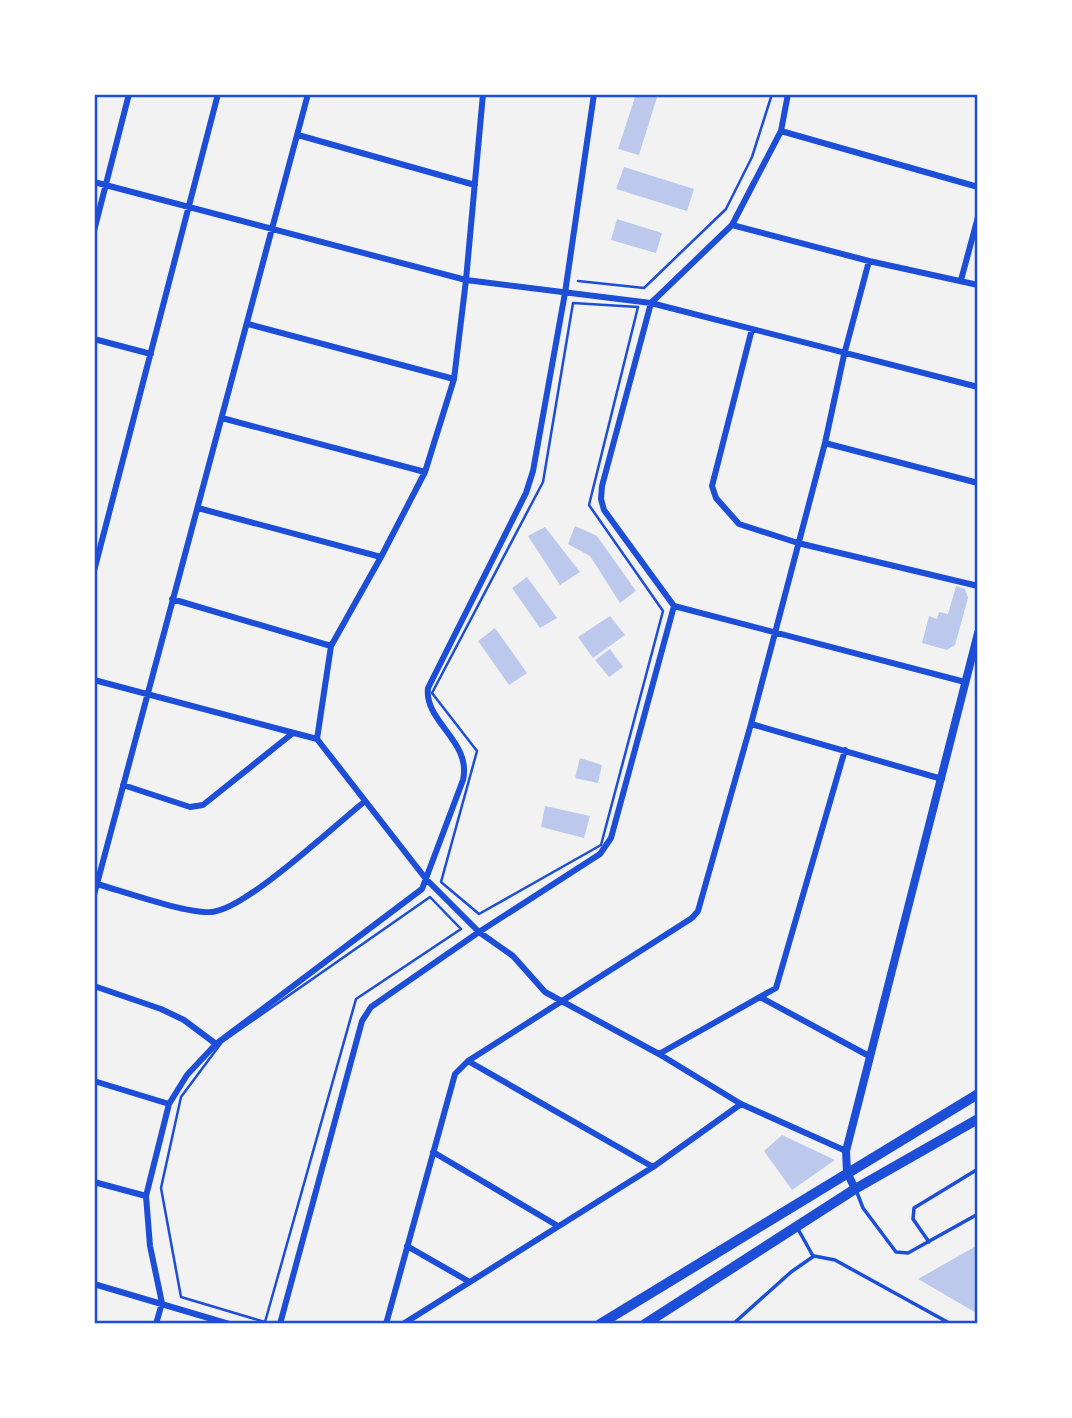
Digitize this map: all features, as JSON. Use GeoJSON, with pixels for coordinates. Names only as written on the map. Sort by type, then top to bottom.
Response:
{"type":"FeatureCollection","features":[{"type":"Feature","properties":{"kind":"main road"},"geometry":{"type":"LineString","coordinates":[[600,1324],[978,1094]]}},
{"type":"Feature","properties":{"kind":"main road"},"geometry":{"type":"LineString","coordinates":[[645,1324],[855,1189],[978,1119]]}},
{"type":"Feature","properties":{"kind":"street"},"geometry":{"type":"LineString","coordinates":[[94,231],[129,94]]}},
{"type":"Feature","properties":{"kind":"street"},"geometry":{"type":"LineString","coordinates":[[94,571],[218,94]]}},
{"type":"Feature","properties":{"kind":"street"},"geometry":{"type":"LineString","coordinates":[[94,895],[308,94]]}},
{"type":"Feature","properties":{"kind":"street"},"geometry":{"type":"LineString","coordinates":[[317,739],[331,646],[381,558],[425,472],[454,379],[483,94]]}},
{"type":"Feature","properties":{"kind":"street"},"geometry":{"type":"LineString","coordinates":[[156,1324],[162,1303],[149,1246],[146,1196],[169,1104],[187,1075],[216,1044],[422,889],[463,780],[465,765],[462,754],[428,700],[428,688],[526,493],[533,471],[565,293],[594,94]]}},
{"type":"Feature","properties":{"kind":"street"},"geometry":{"type":"LineString","coordinates":[[788,94],[781,131],[732,225],[651,303],[602,486],[604,510],[674,606],[965,682]]}},
{"type":"Feature","properties":{"kind":"street"},"geometry":{"type":"LineString","coordinates":[[781,131],[978,187]]}},
{"type":"Feature","properties":{"kind":"street"},"geometry":{"type":"LineString","coordinates":[[298,135],[475,185]]}},
{"type":"Feature","properties":{"kind":"street"},"geometry":{"type":"LineString","coordinates":[[94,182],[466,280],[651,303],[844,355],[978,387]]}},
{"type":"Feature","properties":{"kind":"street"},"geometry":{"type":"LineString","coordinates":[[961,280],[978,217]]}},
{"type":"Feature","properties":{"kind":"street"},"geometry":{"type":"LineString","coordinates":[[732,225],[869,261],[978,285]]}},
{"type":"Feature","properties":{"kind":"street"},"geometry":{"type":"LineString","coordinates":[[386,1324],[455,1074],[468,1061],[692,918],[698,911],[825,443],[844,355],[869,261]]}},
{"type":"Feature","properties":{"kind":"street"},"geometry":{"type":"LineString","coordinates":[[248,324],[454,379]]}},
{"type":"Feature","properties":{"kind":"street"},"geometry":{"type":"LineString","coordinates":[[752,329],[712,485],[716,498],[739,524],[798,543],[978,586]]}},
{"type":"Feature","properties":{"kind":"street"},"geometry":{"type":"LineString","coordinates":[[94,339],[151,354]]}},
{"type":"Feature","properties":{"kind":"street"},"geometry":{"type":"LineString","coordinates":[[222,418],[425,472]]}},
{"type":"Feature","properties":{"kind":"street"},"geometry":{"type":"LineString","coordinates":[[825,443],[978,483]]}},
{"type":"Feature","properties":{"kind":"street"},"geometry":{"type":"LineString","coordinates":[[198,508],[381,558]]}},
{"type":"Feature","properties":{"kind":"street"},"geometry":{"type":"LineString","coordinates":[[172,599],[331,646]]}},
{"type":"Feature","properties":{"kind":"street"},"geometry":{"type":"LineString","coordinates":[[280,1324],[362,1021],[371,1007],[606,848],[611,838],[674,606]]}},
{"type":"Feature","properties":{"kind":"street"},"geometry":{"type":"LineString","coordinates":[[855,1189],[847,1172],[846,1151],[978,633]]}},
{"type":"Feature","properties":{"kind":"street"},"geometry":{"type":"LineString","coordinates":[[94,680],[317,739],[426,879],[479,932],[513,956],[545,992],[659,1054],[741,1104],[846,1151]]}},
{"type":"Feature","properties":{"kind":"street"},"geometry":{"type":"LineString","coordinates":[[751,723],[942,779]]}},
{"type":"Feature","properties":{"kind":"street"},"geometry":{"type":"LineString","coordinates":[[123,785],[190,807],[203,804],[293,733]]}},
{"type":"Feature","properties":{"kind":"street"},"geometry":{"type":"LineString","coordinates":[[659,1054],[776,988],[845,750]]}},
{"type":"Feature","properties":{"kind":"street"},"geometry":{"type":"LineString","coordinates":[[97,884],[192,910],[213,912],[233,906],[257,890],[364,802]]}},
{"type":"Feature","properties":{"kind":"street"},"geometry":{"type":"LineString","coordinates":[[94,986],[161,1009],[184,1020],[216,1044]]}},
{"type":"Feature","properties":{"kind":"street"},"geometry":{"type":"LineString","coordinates":[[760,996],[869,1056]]}},
{"type":"Feature","properties":{"kind":"street"},"geometry":{"type":"LineString","coordinates":[[468,1061],[653,1167]]}},
{"type":"Feature","properties":{"kind":"street"},"geometry":{"type":"LineString","coordinates":[[94,1081],[169,1104]]}},
{"type":"Feature","properties":{"kind":"street"},"geometry":{"type":"LineString","coordinates":[[403,1324],[653,1167],[741,1104]]}},
{"type":"Feature","properties":{"kind":"street"},"geometry":{"type":"LineString","coordinates":[[433,1152],[558,1226]]}},
{"type":"Feature","properties":{"kind":"street"},"geometry":{"type":"LineString","coordinates":[[94,1182],[146,1196]]}},
{"type":"Feature","properties":{"kind":"street"},"geometry":{"type":"LineString","coordinates":[[407,1246],[468,1281]]}},
{"type":"Feature","properties":{"kind":"street"},"geometry":{"type":"LineString","coordinates":[[94,1284],[229,1324]]}},
{"type":"Feature","properties":{"kind":"lane"},"geometry":{"type":"LineString","coordinates":[[929,1242],[913,1219],[914,1208],[978,1169]]}},
{"type":"Feature","properties":{"kind":"lane"},"geometry":{"type":"LineString","coordinates":[[855,1189],[863,1208],[896,1252],[908,1253],[978,1214]]}},
{"type":"Feature","properties":{"kind":"lane"},"geometry":{"type":"LineString","coordinates":[[797,1227],[814,1256]]}},
{"type":"Feature","properties":{"kind":"lane"},"geometry":{"type":"LineString","coordinates":[[733,1324],[791,1272],[814,1256],[835,1260],[951,1324]]}},
{"type":"Feature","properties":{"kind":"path"},"geometry":{"type":"LineString","coordinates":[[578,281],[644,288],[726,209],[752,157],[772,94]]}},
{"type":"Feature","properties":{"kind":"path"},"geometry":{"type":"LineString","coordinates":[[573,303],[638,307],[589,505],[663,611],[601,845],[479,914],[441,882],[477,751],[432,693],[543,482],[573,303]]}},
{"type":"Feature","properties":{"kind":"path"},"geometry":{"type":"LineString","coordinates":[[430,897],[461,929],[356,999],[265,1322],[181,1297],[161,1188],[181,1097],[222,1042],[430,897]]}},
{"type":"Feature","properties":{"kind":"building"},"geometry":{"type":"Polygon","coordinates":[[[636,94],[658,94],[639,155],[618,149],[636,94]]]}},
{"type":"Feature","properties":{"kind":"building"},"geometry":{"type":"Polygon","coordinates":[[[624,167],[694,189],[687,211],[616,189],[624,167]]]}},
{"type":"Feature","properties":{"kind":"building"},"geometry":{"type":"Polygon","coordinates":[[[617,219],[662,233],[656,253],[611,240],[617,219]]]}},
{"type":"Feature","properties":{"kind":"building"},"geometry":{"type":"Polygon","coordinates":[[[575,526],[597,536],[636,591],[620,603],[590,556],[568,544],[575,526]]]}},
{"type":"Feature","properties":{"kind":"building"},"geometry":{"type":"Polygon","coordinates":[[[545,527],[580,572],[560,585],[528,536],[545,527]]]}},
{"type":"Feature","properties":{"kind":"building"},"geometry":{"type":"Polygon","coordinates":[[[527,577],[557,618],[540,628],[512,588],[527,577]]]}},
{"type":"Feature","properties":{"kind":"building"},"geometry":{"type":"Polygon","coordinates":[[[956,586],[965,589],[968,598],[955,645],[947,650],[922,643],[929,616],[937,619],[939,612],[948,614],[956,586]]]}},
{"type":"Feature","properties":{"kind":"building"},"geometry":{"type":"Polygon","coordinates":[[[610,616],[625,635],[593,658],[578,637],[610,616]]]}},
{"type":"Feature","properties":{"kind":"building"},"geometry":{"type":"Polygon","coordinates":[[[495,628],[527,673],[509,685],[478,641],[495,628]]]}},
{"type":"Feature","properties":{"kind":"building"},"geometry":{"type":"Polygon","coordinates":[[[610,649],[623,667],[609,677],[595,660],[610,649]]]}},
{"type":"Feature","properties":{"kind":"building"},"geometry":{"type":"Polygon","coordinates":[[[580,758],[602,765],[598,783],[575,778],[580,758]]]}},
{"type":"Feature","properties":{"kind":"building"},"geometry":{"type":"Polygon","coordinates":[[[545,806],[590,816],[584,838],[541,827],[545,806]]]}},
{"type":"Feature","properties":{"kind":"building"},"geometry":{"type":"Polygon","coordinates":[[[782,1135],[835,1160],[792,1190],[764,1151],[782,1135]]]}},
{"type":"Feature","properties":{"kind":"building"},"geometry":{"type":"Polygon","coordinates":[[[978,1245],[978,1314],[918,1279],[978,1245]]]}}]}
